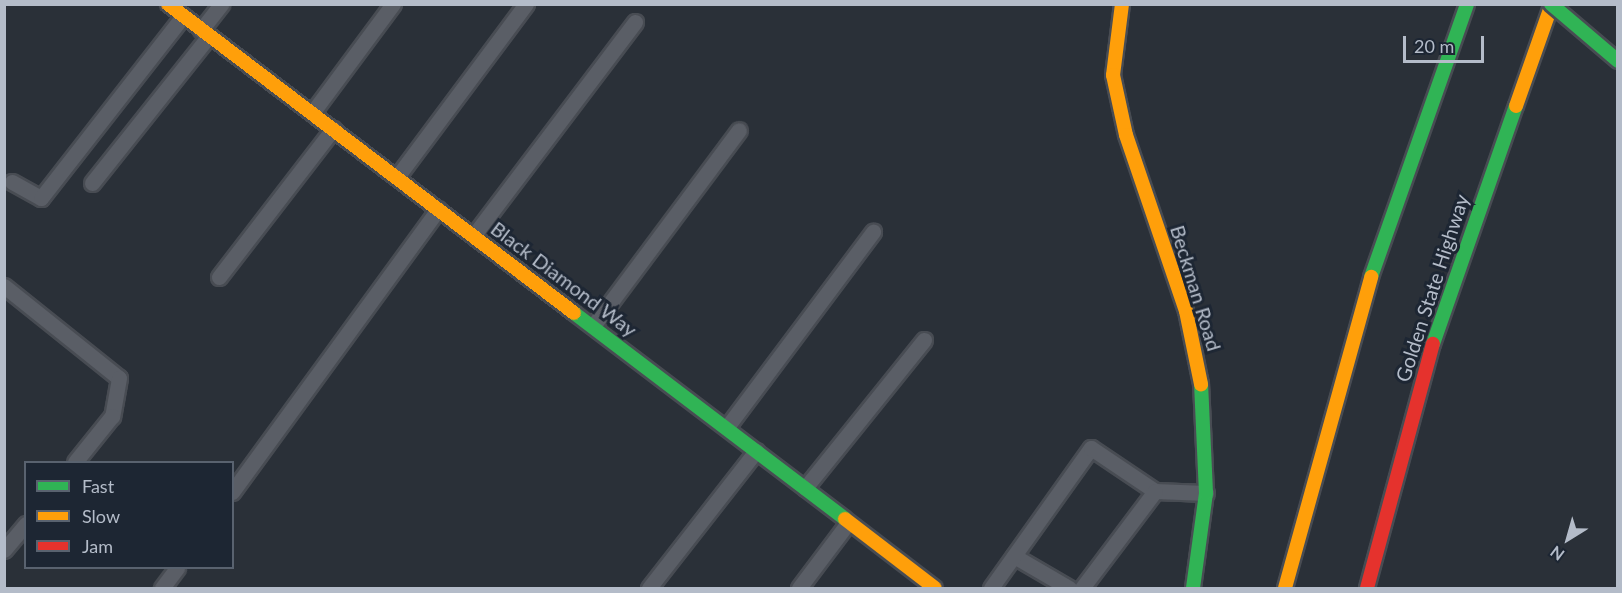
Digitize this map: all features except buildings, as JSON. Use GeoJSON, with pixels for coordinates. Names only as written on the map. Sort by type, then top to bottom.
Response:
{"type":"FeatureCollection","features":[{"type":"Feature","properties":{"kind":"main road","name":"Black Diamond Way"},"geometry":{"type":"LineString","coordinates":[[168,4],[935,588]]}},
{"type":"Feature","properties":{"kind":"main road","name":"Beckman Road"},"geometry":{"type":"LineString","coordinates":[[1122,4],[1113,75],[1126,135],[1186,311],[1201,374],[1206,493],[1193,588]]}},
{"type":"Feature","properties":{"kind":"main road"},"geometry":{"type":"LineString","coordinates":[[1285,588],[1362,303],[1467,4]]}},
{"type":"Feature","properties":{"kind":"main road"},"geometry":{"type":"LineString","coordinates":[[1551,4],[1617,61]]}},
{"type":"Feature","properties":{"kind":"main road","name":"Golden State Highway"},"geometry":{"type":"LineString","coordinates":[[1366,588],[1439,322],[1551,4]]}},
{"type":"Feature","properties":{"kind":"lane"},"geometry":{"type":"LineString","coordinates":[[92,183],[205,33],[221,4]]}},
{"type":"Feature","properties":{"kind":"lane"},"geometry":{"type":"LineString","coordinates":[[312,114],[393,4]]}},
{"type":"Feature","properties":{"kind":"lane"},"geometry":{"type":"LineString","coordinates":[[397,177],[526,4]]}},
{"type":"Feature","properties":{"kind":"lane"},"geometry":{"type":"LineString","coordinates":[[12,182],[41,198],[183,16]]}},
{"type":"Feature","properties":{"kind":"lane"},"geometry":{"type":"LineString","coordinates":[[474,235],[635,22]]}},
{"type":"Feature","properties":{"kind":"lane"},"geometry":{"type":"LineString","coordinates":[[219,277],[333,129]]}},
{"type":"Feature","properties":{"kind":"lane"},"geometry":{"type":"LineString","coordinates":[[593,326],[739,130]]}},
{"type":"Feature","properties":{"kind":"lane"},"geometry":{"type":"LineString","coordinates":[[234,489],[438,208]]}},
{"type":"Feature","properties":{"kind":"lane"},"geometry":{"type":"LineString","coordinates":[[727,428],[873,232]]}},
{"type":"Feature","properties":{"kind":"lane"},"geometry":{"type":"LineString","coordinates":[[4,286],[120,378],[112,416],[76,461]]}},
{"type":"Feature","properties":{"kind":"lane"},"geometry":{"type":"LineString","coordinates":[[805,488],[924,340]]}},
{"type":"Feature","properties":{"kind":"lane"},"geometry":{"type":"LineString","coordinates":[[991,588],[1091,448],[1155,491],[1206,493]]}},
{"type":"Feature","properties":{"kind":"lane"},"geometry":{"type":"LineString","coordinates":[[649,588],[756,451]]}},
{"type":"Feature","properties":{"kind":"lane"},"geometry":{"type":"LineString","coordinates":[[1082,588],[1155,491]]}},
{"type":"Feature","properties":{"kind":"lane"},"geometry":{"type":"LineString","coordinates":[[799,588],[848,523]]}},
{"type":"Feature","properties":{"kind":"lane"},"geometry":{"type":"LineString","coordinates":[[4,550],[24,526]]}},
{"type":"Feature","properties":{"kind":"lane"},"geometry":{"type":"LineString","coordinates":[[1014,556],[1069,588]]}},
{"type":"Feature","properties":{"kind":"lane"},"geometry":{"type":"LineString","coordinates":[[162,588],[176,569]]}},
{"type":"Feature","properties":{"kind":"lane"},"geometry":{"type":"LineString","coordinates":[[908,588],[918,574]]}},
{"type":"Feature","properties":{"kind":"traffic: fast"},"geometry":{"type":"LineString","coordinates":[[1371,277],[1467,4]]}},
{"type":"Feature","properties":{"kind":"traffic: fast"},"geometry":{"type":"LineString","coordinates":[[1551,4],[1618,61]]}},
{"type":"Feature","properties":{"kind":"traffic: fast"},"geometry":{"type":"LineString","coordinates":[[1433,344],[1516,106]]}},
{"type":"Feature","properties":{"kind":"traffic: fast"},"geometry":{"type":"LineString","coordinates":[[574,313],[845,519]]}},
{"type":"Feature","properties":{"kind":"traffic: fast"},"geometry":{"type":"LineString","coordinates":[[1193,588],[1206,493],[1201,384]]}},
{"type":"Feature","properties":{"kind":"traffic: slow"},"geometry":{"type":"LineString","coordinates":[[168,4],[574,313]]}},
{"type":"Feature","properties":{"kind":"traffic: slow"},"geometry":{"type":"LineString","coordinates":[[1122,4],[1113,75],[1126,135],[1186,311],[1201,384]]}},
{"type":"Feature","properties":{"kind":"traffic: slow"},"geometry":{"type":"LineString","coordinates":[[1516,106],[1552,4]]}},
{"type":"Feature","properties":{"kind":"traffic: slow"},"geometry":{"type":"LineString","coordinates":[[1285,588],[1371,277]]}},
{"type":"Feature","properties":{"kind":"traffic: slow"},"geometry":{"type":"LineString","coordinates":[[845,519],[935,588]]}},
{"type":"Feature","properties":{"kind":"traffic: jam"},"geometry":{"type":"LineString","coordinates":[[1367,588],[1433,344]]}}]}
